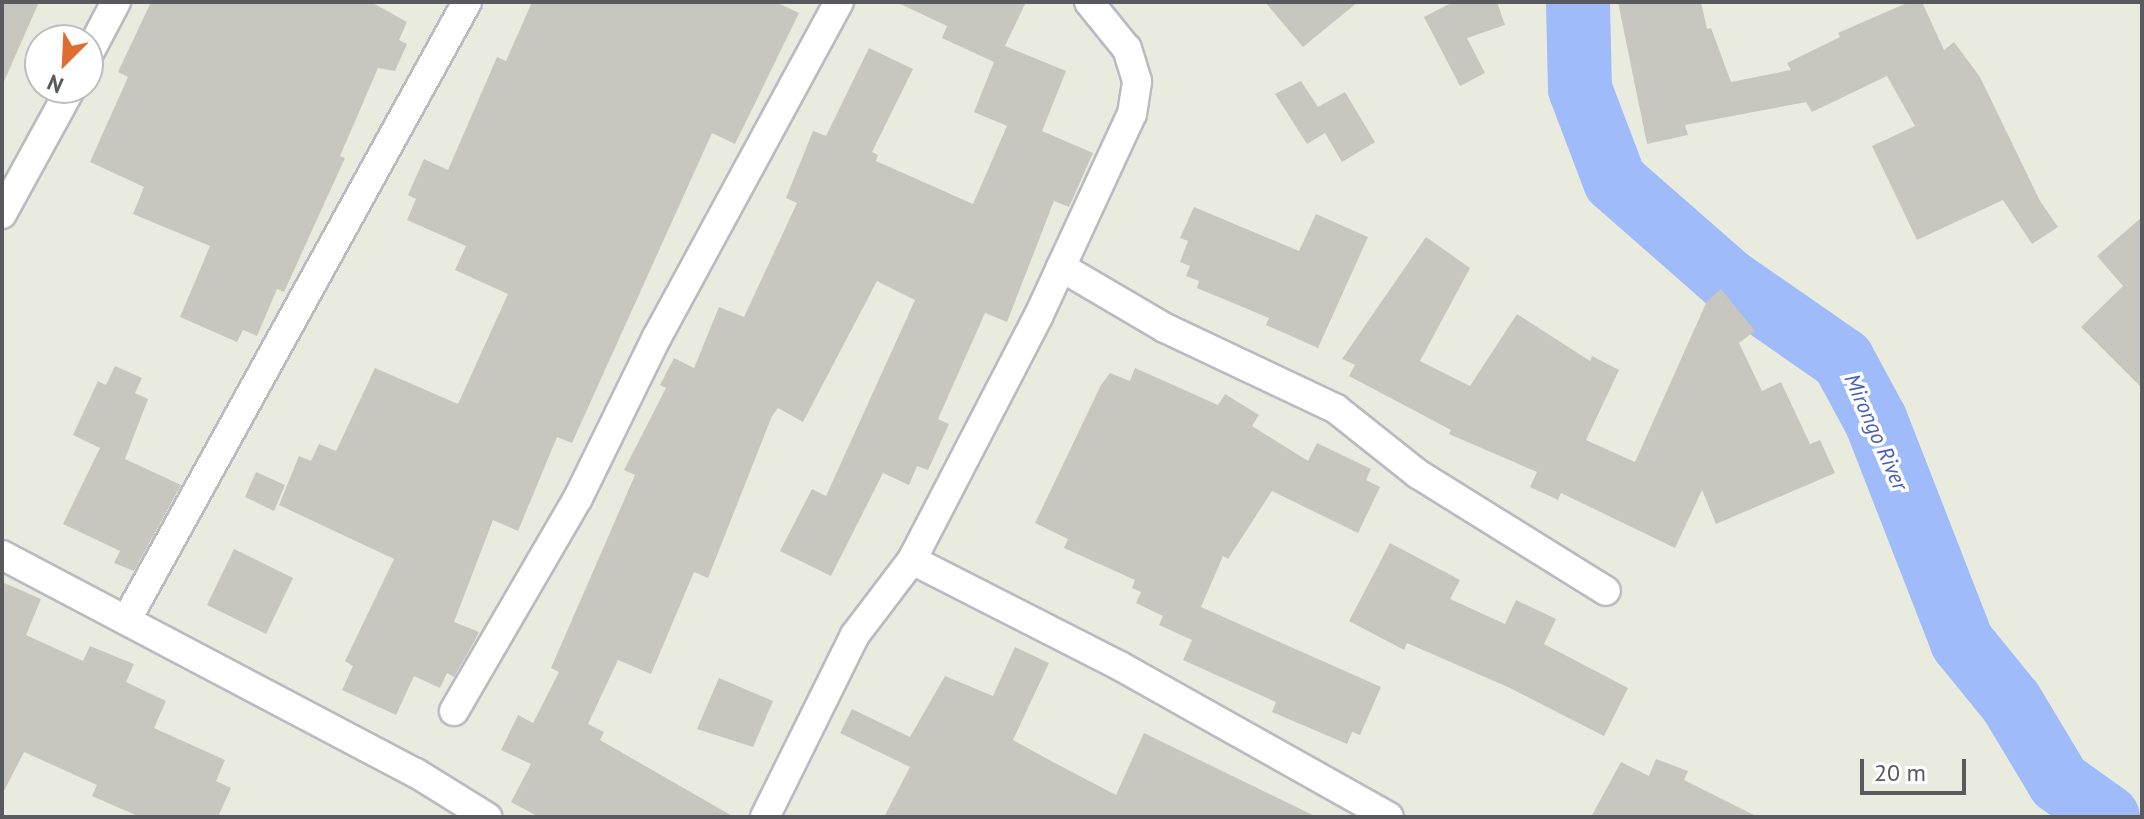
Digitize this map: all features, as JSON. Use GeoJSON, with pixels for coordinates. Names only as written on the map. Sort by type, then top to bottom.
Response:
{"type":"FeatureCollection","features":[{"type":"Feature","properties":{"kind":"street"},"geometry":{"type":"LineString","coordinates":[[104,25],[116,2]]}},
{"type":"Feature","properties":{"kind":"street"},"geometry":{"type":"LineString","coordinates":[[127,619],[467,2]]}},
{"type":"Feature","properties":{"kind":"street"},"geometry":{"type":"LineString","coordinates":[[454,711],[578,498],[657,337],[839,2]]}},
{"type":"Feature","properties":{"kind":"street"},"geometry":{"type":"LineString","coordinates":[[765,817],[855,635],[912,560],[1061,267],[1132,114],[1137,81],[1127,49],[1089,2]]}},
{"type":"Feature","properties":{"kind":"street"},"geometry":{"type":"LineString","coordinates":[[2,214],[62,104]]}},
{"type":"Feature","properties":{"kind":"street"},"geometry":{"type":"LineString","coordinates":[[1061,267],[1178,335],[1336,409],[1418,474],[1606,591]]}},
{"type":"Feature","properties":{"kind":"street"},"geometry":{"type":"LineString","coordinates":[[2,555],[127,619],[487,817]]}},
{"type":"Feature","properties":{"kind":"street"},"geometry":{"type":"LineString","coordinates":[[912,560],[1120,666],[1389,817]]}},
{"type":"Feature","properties":{"kind":"building"},"geometry":{"type":"Polygon","coordinates":[[[2,2],[39,2],[29,24],[24,24],[24,36],[2,86],[2,2]]]}},
{"type":"Feature","properties":{"kind":"building"},"geometry":{"type":"Polygon","coordinates":[[[151,2],[371,2],[407,22],[399,40],[407,44],[395,71],[378,68],[340,156],[345,158],[284,292],[277,289],[257,336],[243,330],[237,342],[180,317],[210,246],[133,214],[144,187],[90,162],[128,77],[118,72],[151,2]]]}},
{"type":"Feature","properties":{"kind":"building"},"geometry":{"type":"Polygon","coordinates":[[[532,2],[776,2],[799,13],[735,144],[712,133],[572,443],[557,437],[518,531],[493,520],[454,622],[479,632],[454,677],[447,673],[440,688],[414,676],[396,715],[342,690],[353,666],[345,661],[394,559],[279,505],[299,456],[311,461],[319,444],[336,451],[375,368],[458,404],[508,294],[455,270],[466,246],[407,220],[416,199],[408,195],[424,159],[448,170],[497,57],[506,61],[532,2]]]}},
{"type":"Feature","properties":{"kind":"building"},"geometry":{"type":"Polygon","coordinates":[[[896,2],[1026,2],[1005,46],[1066,71],[1042,131],[1093,153],[1069,207],[1054,201],[1007,322],[985,313],[938,419],[949,424],[928,470],[917,466],[909,485],[883,473],[831,576],[780,551],[812,489],[826,496],[915,300],[877,281],[803,422],[778,408],[772,416],[708,578],[694,572],[651,674],[618,660],[588,724],[604,732],[600,740],[734,817],[539,817],[511,802],[531,764],[501,750],[518,715],[533,723],[559,672],[551,668],[635,475],[624,470],[666,388],[660,385],[674,358],[694,368],[719,307],[744,317],[797,203],[786,198],[813,131],[826,136],[869,48],[913,69],[872,152],[878,155],[876,161],[973,204],[1007,126],[974,112],[994,62],[942,38],[947,26],[896,2]]]}},
{"type":"Feature","properties":{"kind":"building"},"geometry":{"type":"Polygon","coordinates":[[[1265,2],[1358,2],[1303,47],[1265,2]]]}},
{"type":"Feature","properties":{"kind":"building"},"geometry":{"type":"Polygon","coordinates":[[[1453,2],[1497,2],[1505,25],[1467,38],[1485,73],[1460,86],[1424,17],[1453,2]]]}},
{"type":"Feature","properties":{"kind":"building"},"geometry":{"type":"Polygon","coordinates":[[[1618,2],[1701,2],[1707,29],[1711,28],[1731,82],[1791,70],[1787,63],[1840,37],[1838,33],[1909,2],[1922,2],[1944,50],[1954,42],[1980,77],[2040,201],[2058,227],[2032,244],[2003,200],[1917,240],[1872,146],[1915,126],[1887,76],[1812,112],[1806,102],[1685,125],[1688,135],[1647,144],[1618,2]]]}},
{"type":"Feature","properties":{"kind":"building"},"geometry":{"type":"Polygon","coordinates":[[[1301,81],[1318,107],[1345,92],[1375,142],[1342,162],[1325,133],[1307,144],[1275,94],[1301,81]]]}},
{"type":"Feature","properties":{"kind":"building"},"geometry":{"type":"Polygon","coordinates":[[[1194,207],[1299,251],[1316,214],[1368,237],[1318,348],[1266,325],[1269,318],[1197,288],[1199,281],[1186,276],[1190,266],[1180,262],[1188,241],[1180,238],[1194,207]]]}},
{"type":"Feature","properties":{"kind":"building"},"geometry":{"type":"Polygon","coordinates":[[[2142,217],[2142,388],[2081,327],[2123,286],[2097,256],[2142,217]]]}},
{"type":"Feature","properties":{"kind":"building"},"geometry":{"type":"Polygon","coordinates":[[[1426,237],[1470,268],[1420,361],[1470,386],[1517,314],[1590,361],[1592,356],[1619,370],[1586,440],[1635,462],[1707,301],[1721,289],[1755,331],[1739,343],[1762,391],[1781,382],[1810,444],[1820,440],[1835,473],[1716,524],[1702,490],[1675,548],[1561,493],[1558,500],[1530,487],[1537,472],[1449,434],[1451,430],[1349,376],[1355,365],[1342,359],[1426,237]]]}},
{"type":"Feature","properties":{"kind":"building"},"geometry":{"type":"Polygon","coordinates":[[[115,366],[142,378],[135,393],[148,399],[125,459],[181,485],[134,571],[114,563],[120,551],[63,524],[100,448],[73,435],[98,381],[106,385],[115,366]]]}},
{"type":"Feature","properties":{"kind":"building"},"geometry":{"type":"Polygon","coordinates":[[[1135,368],[1218,405],[1225,394],[1259,415],[1252,426],[1308,461],[1317,443],[1371,469],[1366,480],[1380,487],[1358,533],[1272,491],[1228,559],[1223,556],[1201,607],[1381,687],[1360,735],[1352,732],[1347,744],[1272,712],[1276,702],[1183,660],[1192,640],[1159,625],[1163,616],[1136,603],[1141,592],[1132,588],[1135,580],[1064,548],[1068,539],[1035,523],[1101,385],[1110,373],[1130,381],[1135,368]]]}},
{"type":"Feature","properties":{"kind":"building"},"geometry":{"type":"Polygon","coordinates":[[[256,472],[285,485],[274,511],[245,497],[256,472]]]}},
{"type":"Feature","properties":{"kind":"building"},"geometry":{"type":"Polygon","coordinates":[[[1390,543],[1460,580],[1450,599],[1505,624],[1516,600],[1556,619],[1544,644],[1628,688],[1604,736],[1510,688],[1407,643],[1404,650],[1349,621],[1390,543]]]}},
{"type":"Feature","properties":{"kind":"building"},"geometry":{"type":"Polygon","coordinates":[[[234,549],[293,578],[266,634],[207,605],[234,549]]]}},
{"type":"Feature","properties":{"kind":"building"},"geometry":{"type":"Polygon","coordinates":[[[2,582],[41,599],[26,635],[83,661],[90,646],[134,664],[126,682],[166,701],[154,728],[225,760],[216,781],[231,788],[218,817],[140,817],[92,796],[97,785],[24,752],[2,795],[2,582]]]}},
{"type":"Feature","properties":{"kind":"building"},"geometry":{"type":"Polygon","coordinates":[[[1015,647],[1049,663],[1013,740],[1116,795],[1144,733],[1317,817],[884,817],[910,767],[840,733],[852,709],[910,737],[945,676],[993,696],[1015,647]]]}},
{"type":"Feature","properties":{"kind":"building"},"geometry":{"type":"Polygon","coordinates":[[[719,678],[773,701],[753,747],[697,729],[719,678]]]}},
{"type":"Feature","properties":{"kind":"building"},"geometry":{"type":"Polygon","coordinates":[[[1656,759],[1688,771],[1684,780],[1758,817],[1591,817],[1621,762],[1649,776],[1656,759]]]}},
{"type":"Feature","properties":{"kind":"waterway","name":"Mirongo River"},"geometry":{"type":"LineString","coordinates":[[1578,2],[1580,89],[1615,181],[1728,280],[1843,360],[1876,421],[1962,642],[2011,702],[2059,782],[2108,817]]}}]}
